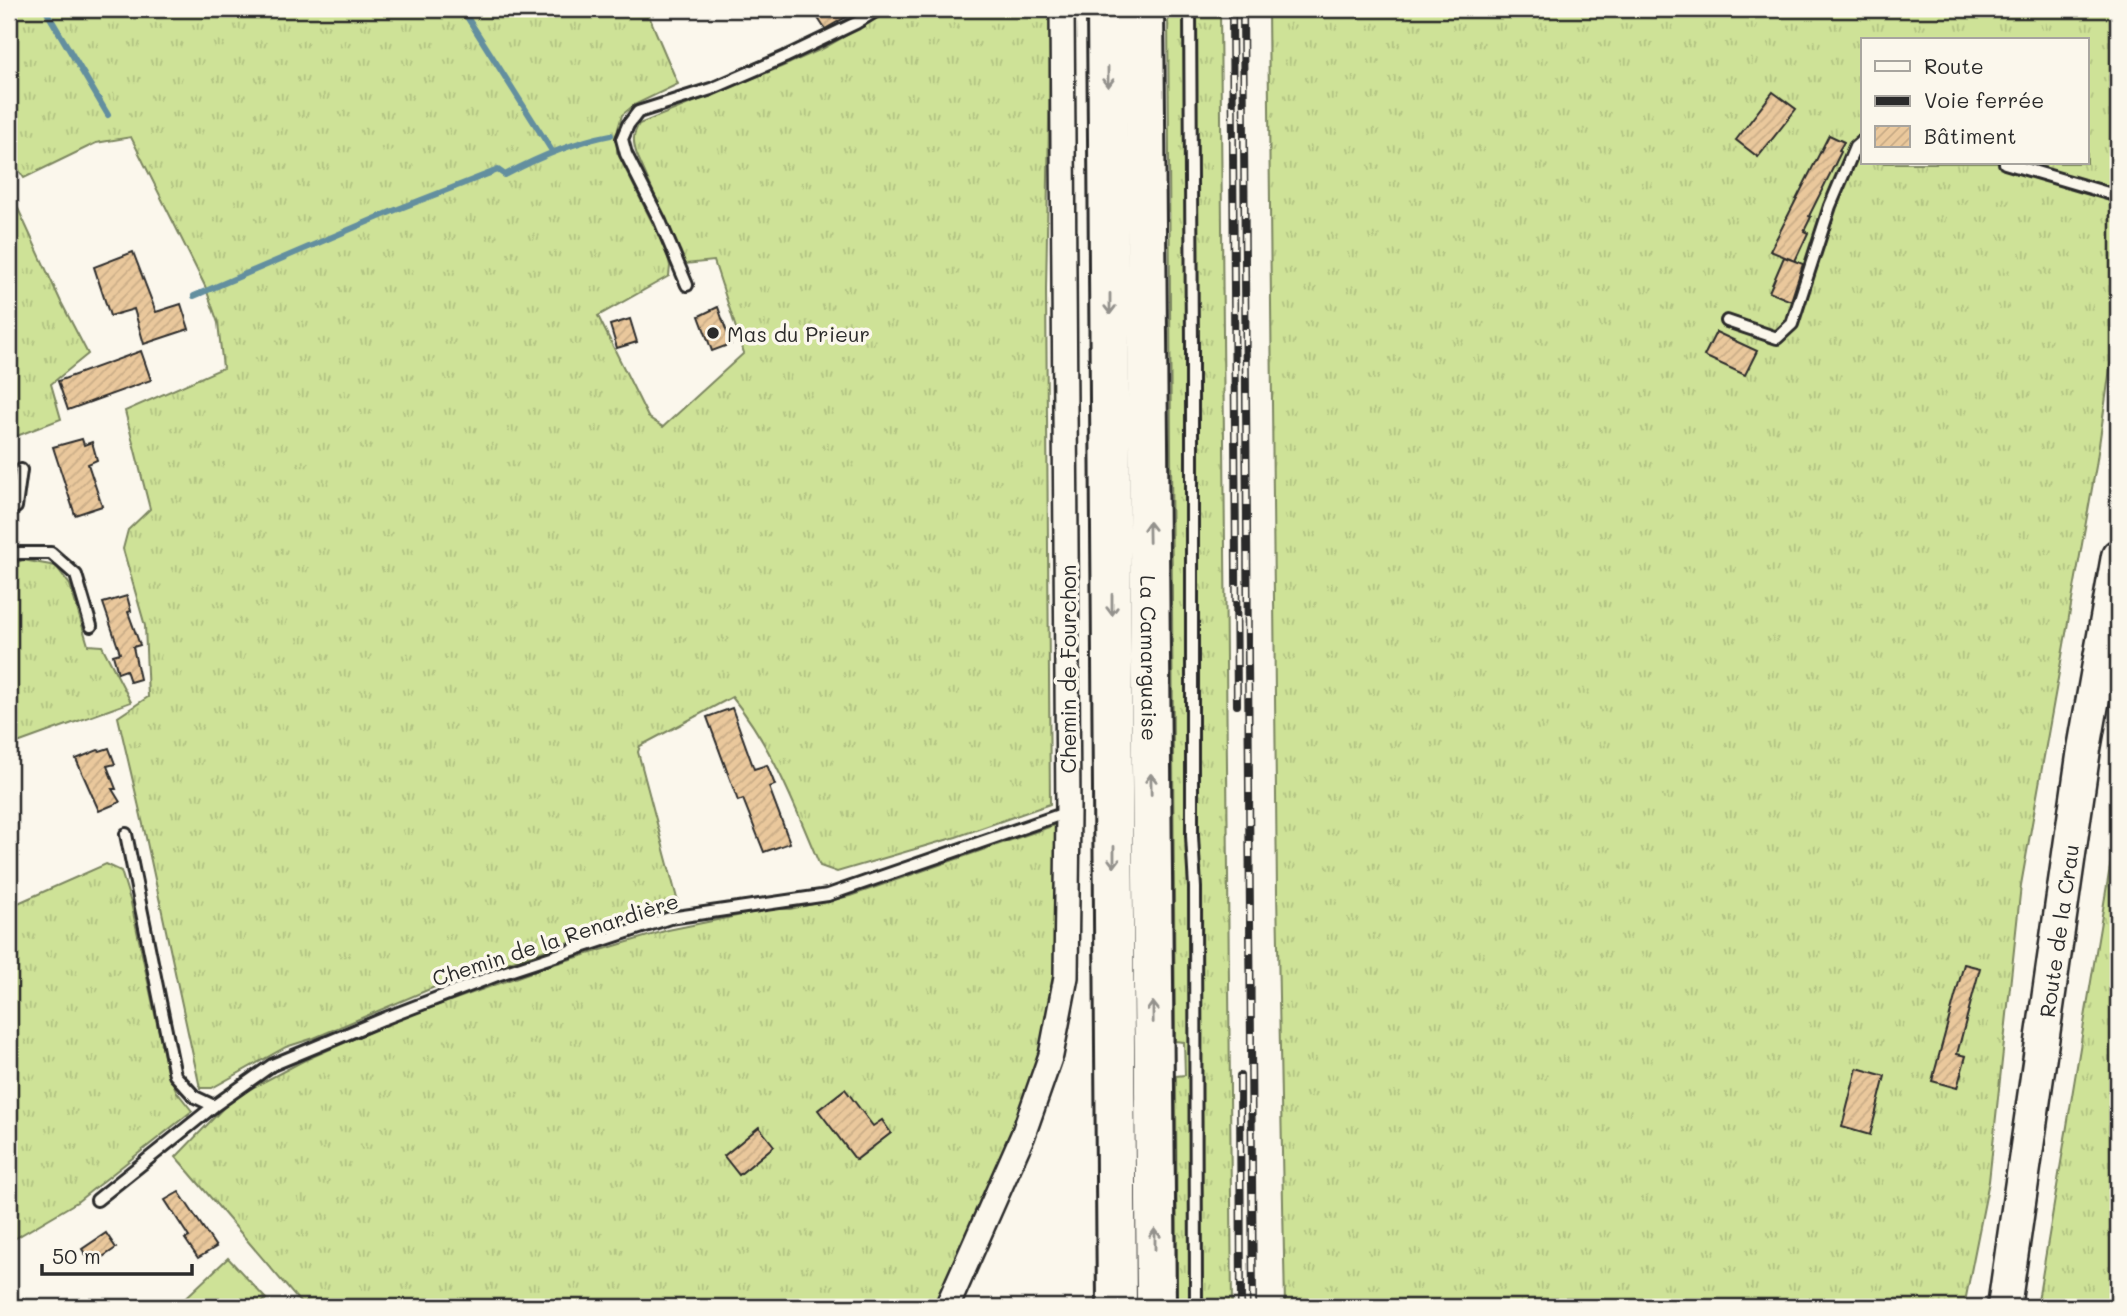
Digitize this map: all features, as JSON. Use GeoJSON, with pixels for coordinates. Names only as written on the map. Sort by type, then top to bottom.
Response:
{"type":"FeatureCollection","features":[{"type":"Feature","properties":{"kind":"highway","name":"La Camarguaise"},"geometry":{"type":"LineString","coordinates":[[1107,9],[1117,1307]]}},
{"type":"Feature","properties":{"kind":"highway","name":"La Camarguaise"},"geometry":{"type":"LineString","coordinates":[[1144,9],[1156,1307]]}},
{"type":"Feature","properties":{"kind":"main road","name":"Route de la Crau"},"geometry":{"type":"LineString","coordinates":[[2004,1307],[2084,749],[2118,556]]}},
{"type":"Feature","properties":{"kind":"street","name":"Chemin de Fourchon"},"geometry":{"type":"LineString","coordinates":[[947,1307],[1023,1135],[1051,1055],[1066,977],[1068,812],[1062,9]]}},
{"type":"Feature","properties":{"kind":"lane"},"geometry":{"type":"LineString","coordinates":[[687,285],[660,221],[626,154],[622,139],[628,125],[638,112],[711,89],[785,57],[879,9]]}},
{"type":"Feature","properties":{"kind":"lane"},"geometry":{"type":"LineString","coordinates":[[1189,9],[1192,836],[1197,1097],[1196,1307]]}},
{"type":"Feature","properties":{"kind":"lane"},"geometry":{"type":"LineString","coordinates":[[1727,321],[1777,338],[1793,324],[1830,206],[1855,147],[1861,142]]}},
{"type":"Feature","properties":{"kind":"lane"},"geometry":{"type":"LineString","coordinates":[[2008,164],[2118,196]]}},
{"type":"Feature","properties":{"kind":"lane"},"geometry":{"type":"LineString","coordinates":[[9,511],[16,507],[21,470]]}},
{"type":"Feature","properties":{"kind":"lane"},"geometry":{"type":"LineString","coordinates":[[9,556],[18,553],[51,553],[76,575],[91,626]]}},
{"type":"Feature","properties":{"kind":"lane","name":"Chemin de la Renardière"},"geometry":{"type":"LineString","coordinates":[[97,1200],[214,1106],[272,1065],[383,1019],[497,975],[670,918],[828,895],[1068,812]]}},
{"type":"Feature","properties":{"kind":"lane"},"geometry":{"type":"LineString","coordinates":[[126,834],[175,1075],[195,1097],[214,1106]]}},
{"type":"Feature","properties":{"kind":"green space"},"geometry":{"type":"Polygon","coordinates":[[[9,9],[646,9],[678,84],[634,105],[622,115],[617,152],[667,252],[669,276],[598,316],[648,417],[663,427],[744,353],[714,261],[685,264],[637,155],[634,139],[639,124],[824,48],[893,9],[1051,9],[1046,290],[1050,804],[956,837],[837,872],[820,866],[771,757],[732,697],[640,746],[638,752],[679,906],[437,986],[314,1038],[286,1047],[212,1088],[200,1088],[118,717],[148,697],[145,626],[123,549],[128,530],[150,509],[125,411],[223,368],[218,323],[205,286],[131,137],[96,143],[24,178],[9,155],[9,9]]]}},
{"type":"Feature","properties":{"kind":"green space"},"geometry":{"type":"Polygon","coordinates":[[[1168,9],[1220,9],[1232,1307],[1177,1307],[1176,1076],[1185,1075],[1184,1042],[1175,1041],[1168,9]]]}},
{"type":"Feature","properties":{"kind":"green space"},"geometry":{"type":"Polygon","coordinates":[[[1268,9],[2118,9],[2118,313],[2096,466],[2021,885],[1989,1181],[1964,1307],[1285,1307],[1277,893],[1268,9]]]}},
{"type":"Feature","properties":{"kind":"green space"},"geometry":{"type":"Polygon","coordinates":[[[9,189],[88,354],[51,384],[61,419],[9,439],[9,189]]]}},
{"type":"Feature","properties":{"kind":"green space"},"geometry":{"type":"Polygon","coordinates":[[[23,560],[56,566],[70,585],[88,645],[102,646],[131,702],[9,746],[9,565],[23,560]]]}},
{"type":"Feature","properties":{"kind":"green space"},"geometry":{"type":"Polygon","coordinates":[[[1055,825],[1061,828],[1058,933],[1046,1046],[939,1307],[304,1307],[176,1157],[233,1098],[303,1061],[394,1021],[551,965],[668,930],[850,896],[1055,825]]]}},
{"type":"Feature","properties":{"kind":"green space"},"geometry":{"type":"Polygon","coordinates":[[[2118,825],[2118,1307],[2037,1307],[2109,873],[2118,825]]]}},
{"type":"Feature","properties":{"kind":"green space"},"geometry":{"type":"Polygon","coordinates":[[[106,864],[121,871],[131,903],[167,1070],[177,1092],[192,1111],[77,1202],[9,1242],[9,907],[106,864]]]}},
{"type":"Feature","properties":{"kind":"green space"},"geometry":{"type":"Polygon","coordinates":[[[228,1258],[266,1299],[257,1307],[176,1307],[228,1258]]]}},
{"type":"Feature","properties":{"kind":"building"},"geometry":{"type":"Polygon","coordinates":[[[812,9],[860,9],[825,29],[812,9]]]}},
{"type":"Feature","properties":{"kind":"building"},"geometry":{"type":"Polygon","coordinates":[[[1773,92],[1796,109],[1758,157],[1736,140],[1773,92]]]}},
{"type":"Feature","properties":{"kind":"building"},"geometry":{"type":"Polygon","coordinates":[[[1829,135],[1844,142],[1809,216],[1811,217],[1804,231],[1808,233],[1795,261],[1770,251],[1829,135]]]}},
{"type":"Feature","properties":{"kind":"building"},"geometry":{"type":"Polygon","coordinates":[[[133,252],[156,312],[181,304],[189,329],[144,344],[134,309],[110,316],[94,267],[133,252]]]}},
{"type":"Feature","properties":{"kind":"building"},"geometry":{"type":"Polygon","coordinates":[[[1784,257],[1803,264],[1791,301],[1769,292],[1784,257]]]}},
{"type":"Feature","properties":{"kind":"building"},"geometry":{"type":"Polygon","coordinates":[[[718,307],[731,344],[712,351],[699,316],[718,307]]]}},
{"type":"Feature","properties":{"kind":"building"},"geometry":{"type":"Polygon","coordinates":[[[630,319],[637,342],[617,348],[610,325],[630,319]]]}},
{"type":"Feature","properties":{"kind":"building"},"geometry":{"type":"Polygon","coordinates":[[[1716,332],[1757,351],[1745,375],[1704,356],[1716,332]]]}},
{"type":"Feature","properties":{"kind":"building"},"geometry":{"type":"Polygon","coordinates":[[[141,351],[151,380],[68,410],[58,381],[141,351]]]}},
{"type":"Feature","properties":{"kind":"building"},"geometry":{"type":"Polygon","coordinates":[[[82,439],[84,445],[92,442],[97,460],[88,464],[102,506],[75,515],[53,447],[82,439]]]}},
{"type":"Feature","properties":{"kind":"building"},"geometry":{"type":"Polygon","coordinates":[[[127,596],[131,611],[128,612],[140,645],[133,647],[140,679],[130,682],[126,670],[118,673],[113,655],[120,653],[103,603],[127,596]]]}},
{"type":"Feature","properties":{"kind":"building"},"geometry":{"type":"Polygon","coordinates":[[[732,708],[754,769],[767,765],[775,785],[769,787],[790,843],[764,852],[743,799],[738,801],[707,717],[732,708]]]}},
{"type":"Feature","properties":{"kind":"building"},"geometry":{"type":"Polygon","coordinates":[[[109,748],[115,764],[107,766],[116,789],[112,789],[120,802],[99,811],[76,759],[109,748]]]}},
{"type":"Feature","properties":{"kind":"building"},"geometry":{"type":"Polygon","coordinates":[[[1964,964],[1980,968],[1957,1054],[1966,1056],[1957,1088],[1932,1081],[1964,964]]]}},
{"type":"Feature","properties":{"kind":"building"},"geometry":{"type":"Polygon","coordinates":[[[1857,1068],[1885,1076],[1870,1135],[1842,1127],[1857,1068]]]}},
{"type":"Feature","properties":{"kind":"building"},"geometry":{"type":"Polygon","coordinates":[[[845,1089],[873,1126],[882,1120],[891,1133],[856,1160],[818,1110],[845,1089]]]}},
{"type":"Feature","properties":{"kind":"building"},"geometry":{"type":"Polygon","coordinates":[[[759,1127],[774,1146],[739,1175],[724,1156],[759,1127]]]}},
{"type":"Feature","properties":{"kind":"building"},"geometry":{"type":"Polygon","coordinates":[[[179,1192],[216,1247],[198,1258],[185,1239],[189,1237],[165,1200],[179,1192]]]}},
{"type":"Feature","properties":{"kind":"building"},"geometry":{"type":"Polygon","coordinates":[[[106,1233],[116,1248],[92,1264],[82,1249],[106,1233]]]}},
{"type":"Feature","properties":{"kind":"waterway"},"geometry":{"type":"LineString","coordinates":[[45,9],[108,115]]}},
{"type":"Feature","properties":{"kind":"waterway"},"geometry":{"type":"LineString","coordinates":[[462,9],[552,151]]}},
{"type":"Feature","properties":{"kind":"waterway"},"geometry":{"type":"LineString","coordinates":[[194,296],[393,211],[498,170],[505,175],[556,151],[611,135]]}},
{"type":"Feature","properties":{"kind":"railway"},"geometry":{"type":"LineString","coordinates":[[1232,9],[1237,705]]}},
{"type":"Feature","properties":{"kind":"railway"},"geometry":{"type":"LineString","coordinates":[[1243,9],[1253,1307]]}},
{"type":"Feature","properties":{"kind":"railway"},"geometry":{"type":"LineString","coordinates":[[1240,1076],[1241,1307]]}},
{"type":"Feature","properties":{"kind":"place","name":"Mas du Prieur"},"geometry":{"type":"Point","coordinates":[713,333]}}]}
